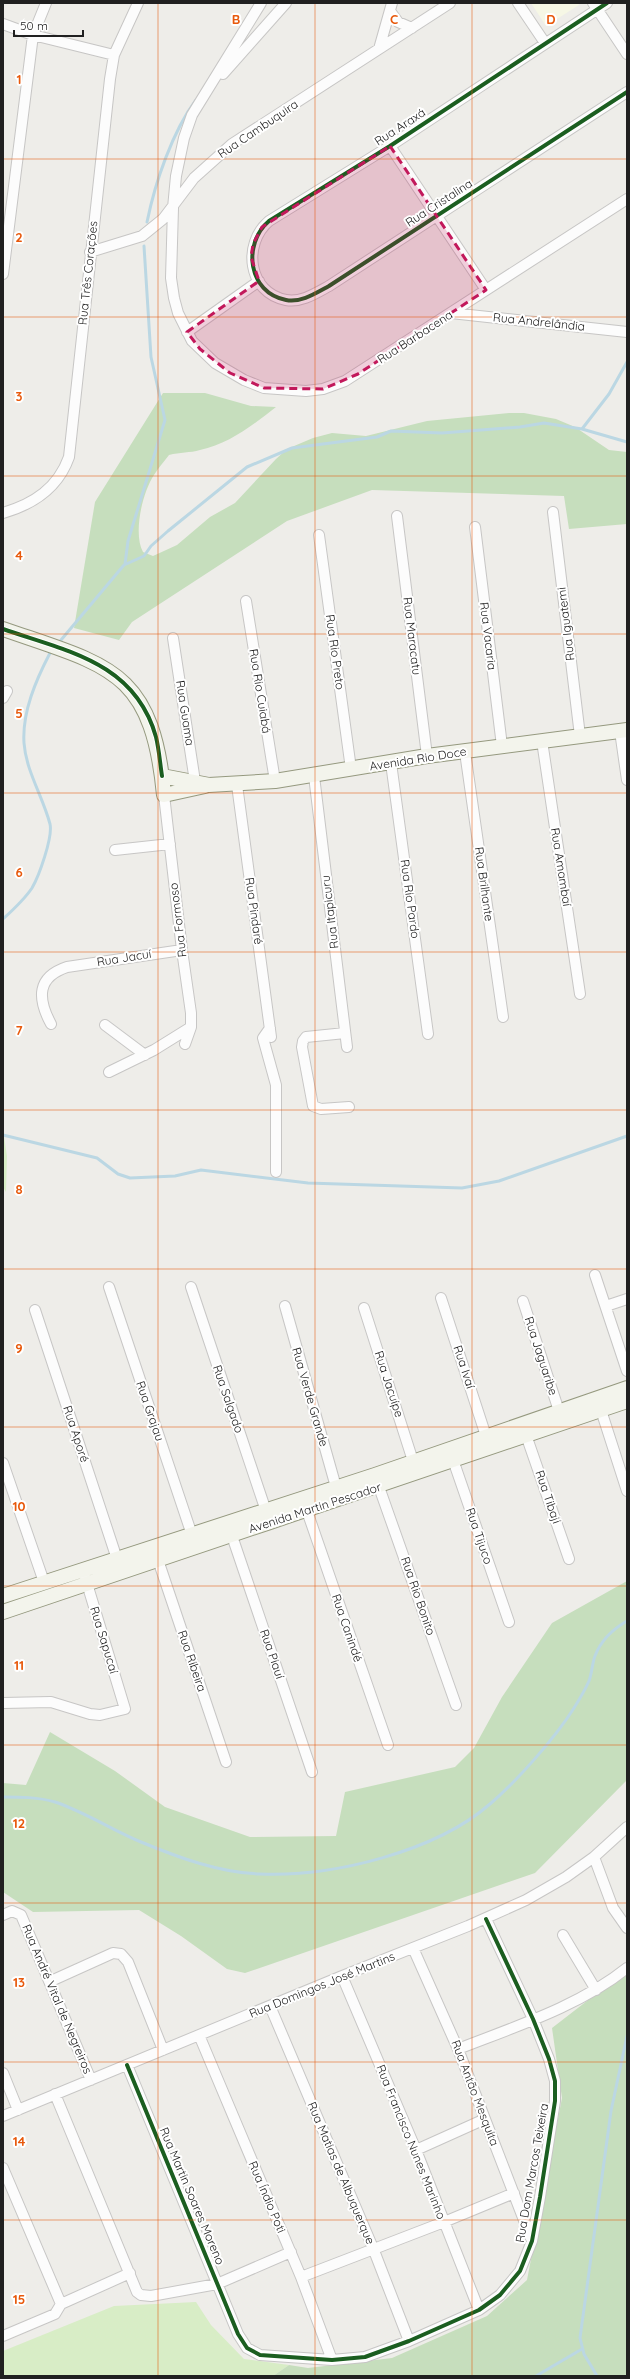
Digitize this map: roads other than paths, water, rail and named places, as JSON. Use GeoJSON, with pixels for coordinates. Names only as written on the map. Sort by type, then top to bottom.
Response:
{"type":"FeatureCollection","features":[{"type":"Feature","properties":{"kind":"street"},"geometry":{"type":"LineString","coordinates":[[3,274],[33,35],[46,3]]}},
{"type":"Feature","properties":{"kind":"street","name":"Rua Três Corações"},"geometry":{"type":"LineString","coordinates":[[3,513],[21,508],[45,492],[61,476],[69,457],[90,252],[114,55],[138,3]]}},
{"type":"Feature","properties":{"kind":"street"},"geometry":{"type":"LineString","coordinates":[[259,281],[189,336],[178,313],[171,278],[173,208],[176,176],[184,138],[192,115],[261,3]]}},
{"type":"Feature","properties":{"kind":"street"},"geometry":{"type":"LineString","coordinates":[[208,90],[286,3]]}},
{"type":"Feature","properties":{"kind":"street","name":"Rua Cambuquira"},"geometry":{"type":"LineString","coordinates":[[90,252],[142,236],[173,208],[194,178],[232,144],[450,3]]}},
{"type":"Feature","properties":{"kind":"street"},"geometry":{"type":"LineString","coordinates":[[518,3],[545,43]]}},
{"type":"Feature","properties":{"kind":"street","name":"Rua Araxá"},"geometry":{"type":"LineString","coordinates":[[259,281],[252,268],[251,257],[253,244],[262,227],[390,146],[545,43],[595,6],[607,3]]}},
{"type":"Feature","properties":{"kind":"street"},"geometry":{"type":"LineString","coordinates":[[595,6],[627,54]]}},
{"type":"Feature","properties":{"kind":"street"},"geometry":{"type":"LineString","coordinates":[[391,7],[398,22],[412,28]]}},
{"type":"Feature","properties":{"kind":"street"},"geometry":{"type":"LineString","coordinates":[[379,49],[391,7]]}},
{"type":"Feature","properties":{"kind":"street"},"geometry":{"type":"LineString","coordinates":[[3,24],[33,35],[114,55]]}},
{"type":"Feature","properties":{"kind":"street","name":"Rua Cristalina"},"geometry":{"type":"LineString","coordinates":[[259,281],[266,290],[278,298],[287,301],[307,298],[329,286],[627,92]]}},
{"type":"Feature","properties":{"kind":"street"},"geometry":{"type":"LineString","coordinates":[[390,146],[486,290]]}},
{"type":"Feature","properties":{"kind":"street","name":"Rua Barbacena"},"geometry":{"type":"LineString","coordinates":[[189,336],[215,363],[244,380],[264,388],[306,391],[323,389],[345,381],[627,199]]}},
{"type":"Feature","properties":{"kind":"street","name":"Rua Andrelândia"},"geometry":{"type":"LineString","coordinates":[[451,313],[627,332]]}},
{"type":"Feature","properties":{"kind":"street","name":"Rua Iguatemi"},"geometry":{"type":"LineString","coordinates":[[553,512],[580,736]]}},
{"type":"Feature","properties":{"kind":"street","name":"Rua Maracatu"},"geometry":{"type":"LineString","coordinates":[[397,516],[427,756]]}},
{"type":"Feature","properties":{"kind":"street","name":"Rua Vacaria"},"geometry":{"type":"LineString","coordinates":[[475,527],[502,746]]}},
{"type":"Feature","properties":{"kind":"street","name":"Rua Rio Preto"},"geometry":{"type":"LineString","coordinates":[[319,535],[351,769]]}},
{"type":"Feature","properties":{"kind":"street","name":"Rua Rio Cuiabá"},"geometry":{"type":"LineString","coordinates":[[246,601],[275,781]]}},
{"type":"Feature","properties":{"kind":"street"},"geometry":{"type":"LineString","coordinates":[[3,629],[76,653],[109,670],[120,678],[131,690],[150,721],[156,737],[164,795]]}},
{"type":"Feature","properties":{"kind":"street","name":"Rua Guama"},"geometry":{"type":"LineString","coordinates":[[173,638],[200,785]]}},
{"type":"Feature","properties":{"kind":"street"},"geometry":{"type":"LineString","coordinates":[[624,730],[627,780]]}},
{"type":"Feature","properties":{"kind":"street","name":"Avenida Rio Doce"},"geometry":{"type":"LineString","coordinates":[[162,776],[200,785],[237,785],[314,776],[427,756],[624,730]]}},
{"type":"Feature","properties":{"kind":"street","name":"Rua Amambaí"},"geometry":{"type":"LineString","coordinates":[[542,741],[580,994]]}},
{"type":"Feature","properties":{"kind":"street","name":"Rua Brilhante"},"geometry":{"type":"LineString","coordinates":[[465,752],[503,1017]]}},
{"type":"Feature","properties":{"kind":"street","name":"Rua Rio Pardo"},"geometry":{"type":"LineString","coordinates":[[391,763],[428,1034]]}},
{"type":"Feature","properties":{"kind":"street","name":"Rua Itapicuru"},"geometry":{"type":"LineString","coordinates":[[314,776],[347,1047]]}},
{"type":"Feature","properties":{"kind":"street","name":"Avenida Rio Doce"},"geometry":{"type":"LineString","coordinates":[[164,795],[200,785]]}},
{"type":"Feature","properties":{"kind":"street","name":"Rua Pindaré"},"geometry":{"type":"LineString","coordinates":[[237,785],[271,1033],[263,1038],[276,1085],[276,1172]]}},
{"type":"Feature","properties":{"kind":"street","name":"Rua Formoso"},"geometry":{"type":"LineString","coordinates":[[164,795],[191,1013],[191,1026],[185,1044]]}},
{"type":"Feature","properties":{"kind":"street"},"geometry":{"type":"LineString","coordinates":[[114,850],[170,844]]}},
{"type":"Feature","properties":{"kind":"street","name":"Rua Jacuí"},"geometry":{"type":"LineString","coordinates":[[50,1024],[44,1006],[43,984],[54,971],[67,967],[182,950]]}},
{"type":"Feature","properties":{"kind":"street"},"geometry":{"type":"LineString","coordinates":[[105,1025],[145,1055]]}},
{"type":"Feature","properties":{"kind":"street"},"geometry":{"type":"LineString","coordinates":[[109,1072],[145,1055],[191,1026]]}},
{"type":"Feature","properties":{"kind":"street"},"geometry":{"type":"LineString","coordinates":[[345,1033],[306,1037],[302,1046],[313,1106],[321,1109],[349,1107]]}},
{"type":"Feature","properties":{"kind":"street"},"geometry":{"type":"LineString","coordinates":[[595,1274],[627,1371]]}},
{"type":"Feature","properties":{"kind":"street","name":"Rua Grajau"},"geometry":{"type":"LineString","coordinates":[[109,1287],[192,1535]]}},
{"type":"Feature","properties":{"kind":"street","name":"Rua Salgado"},"geometry":{"type":"LineString","coordinates":[[190,1287],[270,1516]]}},
{"type":"Feature","properties":{"kind":"street","name":"Rua Ivaí"},"geometry":{"type":"LineString","coordinates":[[441,1298],[486,1436]]}},
{"type":"Feature","properties":{"kind":"street"},"geometry":{"type":"LineString","coordinates":[[606,1306],[627,1299]]}},
{"type":"Feature","properties":{"kind":"street","name":"Rua Jaguaribe"},"geometry":{"type":"LineString","coordinates":[[523,1301],[559,1411]]}},
{"type":"Feature","properties":{"kind":"street","name":"Rua Verde Grande"},"geometry":{"type":"LineString","coordinates":[[285,1306],[332,1488]]}},
{"type":"Feature","properties":{"kind":"street","name":"Rua Jacuípe"},"geometry":{"type":"LineString","coordinates":[[364,1308],[413,1461]]}},
{"type":"Feature","properties":{"kind":"street","name":"Rua Aporé"},"geometry":{"type":"LineString","coordinates":[[35,1310],[117,1559]]}},
{"type":"Feature","properties":{"kind":"street","name":"Avenida Martin Pescador"},"geometry":{"type":"LineString","coordinates":[[3,1596],[44,1582],[85,1577],[158,1560],[232,1536],[270,1516],[280,1515],[298,1509],[300,1505],[298,1500],[413,1461],[451,1455],[526,1435],[599,1404],[627,1388]]}},
{"type":"Feature","properties":{"kind":"street","name":"Avenida Martin Pescador"},"geometry":{"type":"LineString","coordinates":[[3,1612],[85,1577],[117,1559],[192,1535],[270,1516],[307,1512],[379,1487],[451,1455],[486,1436],[559,1411],[627,1401]]}},
{"type":"Feature","properties":{"kind":"street"},"geometry":{"type":"LineString","coordinates":[[599,1404],[627,1491]]}},
{"type":"Feature","properties":{"kind":"street","name":"Rua Tibaji"},"geometry":{"type":"LineString","coordinates":[[526,1435],[569,1559]]}},
{"type":"Feature","properties":{"kind":"street","name":"Rua Tijuco"},"geometry":{"type":"LineString","coordinates":[[451,1455],[509,1622]]}},
{"type":"Feature","properties":{"kind":"street"},"geometry":{"type":"LineString","coordinates":[[3,1463],[44,1582]]}},
{"type":"Feature","properties":{"kind":"street","name":"Rua Rio Bonito"},"geometry":{"type":"LineString","coordinates":[[379,1487],[456,1705]]}},
{"type":"Feature","properties":{"kind":"street"},"geometry":{"type":"LineString","coordinates":[[307,1512],[305,1507],[307,1502],[324,1496],[332,1488]]}},
{"type":"Feature","properties":{"kind":"street","name":"Rua Canindé"},"geometry":{"type":"LineString","coordinates":[[307,1512],[388,1745]]}},
{"type":"Feature","properties":{"kind":"street","name":"Rua Piauí"},"geometry":{"type":"LineString","coordinates":[[232,1536],[312,1772]]}},
{"type":"Feature","properties":{"kind":"street","name":"Rua Ribeira"},"geometry":{"type":"LineString","coordinates":[[158,1560],[226,1762]]}},
{"type":"Feature","properties":{"kind":"street","name":"Rua Sapucaí"},"geometry":{"type":"LineString","coordinates":[[3,1703],[39,1701],[90,1714],[100,1715],[125,1709],[85,1577]]}},
{"type":"Feature","properties":{"kind":"street","name":"Rua Domingos José Martins"},"geometry":{"type":"LineString","coordinates":[[3,2116],[342,1976],[486,1919],[549,1888],[594,1856],[627,1827]]}},
{"type":"Feature","properties":{"kind":"street"},"geometry":{"type":"LineString","coordinates":[[594,1856],[613,1908],[627,1928]]}},
{"type":"Feature","properties":{"kind":"street","name":"Rua André Vital de Negreiros"},"geometry":{"type":"LineString","coordinates":[[3,1915],[12,1911],[21,1915],[51,1981],[92,2080]]}},
{"type":"Feature","properties":{"kind":"street","name":"Rua Dom Marcos Teixeira"},"geometry":{"type":"LineString","coordinates":[[238,2334],[247,2348],[260,2355],[332,2360],[365,2357],[479,2310],[500,2295],[512,2283],[520,2270],[532,2241],[555,2101],[553,2070],[533,2019],[486,1919]]}},
{"type":"Feature","properties":{"kind":"street"},"geometry":{"type":"LineString","coordinates":[[563,1935],[596,1990]]}},
{"type":"Feature","properties":{"kind":"street","name":"Rua Antão Mesquita"},"geometry":{"type":"LineString","coordinates":[[413,1948],[458,2049],[532,2241]]}},
{"type":"Feature","properties":{"kind":"street"},"geometry":{"type":"LineString","coordinates":[[51,1981],[113,1953],[122,1954],[128,1962],[163,2050]]}},
{"type":"Feature","properties":{"kind":"street"},"geometry":{"type":"LineString","coordinates":[[458,2049],[533,2019],[596,1990],[627,1968]]}},
{"type":"Feature","properties":{"kind":"street","name":"Rua Francisco Nunes Marinho"},"geometry":{"type":"LineString","coordinates":[[342,1976],[416,2150],[479,2310]]}},
{"type":"Feature","properties":{"kind":"street","name":"Rua Matias de Albuquerque"},"geometry":{"type":"LineString","coordinates":[[270,2006],[373,2248],[409,2340]]}},
{"type":"Feature","properties":{"kind":"street","name":"Rua Índio Poti"},"geometry":{"type":"LineString","coordinates":[[199,2035],[291,2252],[332,2360]]}},
{"type":"Feature","properties":{"kind":"street","name":"Rua Martin Soares Moreno"},"geometry":{"type":"LineString","coordinates":[[127,2065],[238,2334]]}},
{"type":"Feature","properties":{"kind":"street"},"geometry":{"type":"LineString","coordinates":[[3,2073],[18,2110]]}},
{"type":"Feature","properties":{"kind":"street"},"geometry":{"type":"LineString","coordinates":[[55,2094],[137,2292],[141,2295],[151,2296],[218,2284],[291,2252]]}},
{"type":"Feature","properties":{"kind":"street"},"geometry":{"type":"LineString","coordinates":[[416,2150],[485,2120]]}},
{"type":"Feature","properties":{"kind":"street"},"geometry":{"type":"LineString","coordinates":[[3,2168],[61,2304]]}},
{"type":"Feature","properties":{"kind":"street"},"geometry":{"type":"LineString","coordinates":[[301,2277],[373,2248],[444,2222],[514,2193]]}},
{"type":"Feature","properties":{"kind":"street"},"geometry":{"type":"LineString","coordinates":[[3,2336],[55,2314],[61,2304],[130,2273]]}},
{"type":"Feature","properties":{"kind":"waterway"},"geometry":{"type":"LineString","coordinates":[[147,222],[150,207],[172,142],[179,127],[196,100]]}},
{"type":"Feature","properties":{"kind":"waterway"},"geometry":{"type":"LineString","coordinates":[[125,564],[128,541],[165,420],[151,357],[144,246]]}},
{"type":"Feature","properties":{"kind":"waterway"},"geometry":{"type":"LineString","coordinates":[[582,429],[609,394],[627,362]]}},
{"type":"Feature","properties":{"kind":"waterway"},"geometry":{"type":"LineString","coordinates":[[61,640],[124,565],[144,556],[151,546],[168,531],[247,467],[292,448],[377,437],[391,431],[442,433],[520,427],[544,423],[582,429],[627,442]]}},
{"type":"Feature","properties":{"kind":"waterway"},"geometry":{"type":"LineString","coordinates":[[3,919],[15,908],[32,888],[42,866],[49,838],[50,824],[28,764],[25,753],[24,731],[31,696],[50,653]]}},
{"type":"Feature","properties":{"kind":"waterway"},"geometry":{"type":"LineString","coordinates":[[3,1135],[97,1158],[118,1174],[130,1178],[175,1176],[201,1170],[308,1183],[462,1188],[499,1181],[627,1136]]}},
{"type":"Feature","properties":{"kind":"waterway"},"geometry":{"type":"LineString","coordinates":[[3,1797],[22,1797],[49,1800],[66,1806],[155,1848],[199,1863],[230,1871],[260,1874],[288,1874],[350,1866],[381,1858],[412,1848],[441,1836],[467,1821],[501,1795],[535,1759],[566,1720],[589,1681],[594,1659],[604,1640],[612,1631],[627,1621]]}},
{"type":"Feature","properties":{"kind":"waterway"},"geometry":{"type":"LineString","coordinates":[[597,2376],[584,2354],[580,2338],[611,2111],[627,2036]]}},
{"type":"Feature","properties":{"kind":"waterway"},"geometry":{"type":"LineString","coordinates":[[536,2376],[582,2349]]}}]}
